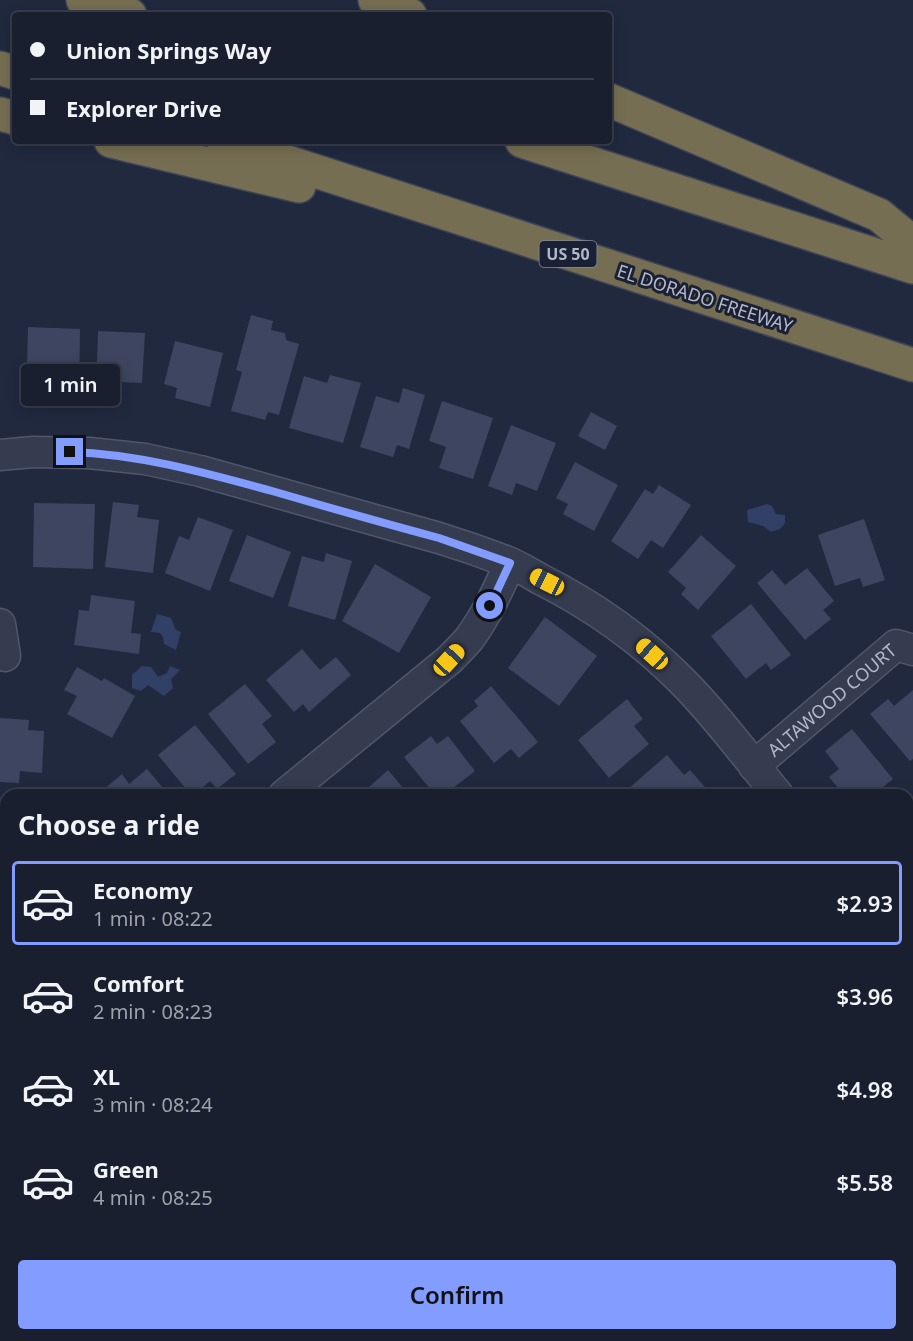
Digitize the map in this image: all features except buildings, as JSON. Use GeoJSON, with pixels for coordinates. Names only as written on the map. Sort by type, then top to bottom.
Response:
{"type":"FeatureCollection","features":[{"type":"Feature","properties":{"kind":"highway"},"geometry":{"type":"LineString","coordinates":[[83,0],[121,12]]}},
{"type":"Feature","properties":{"kind":"highway"},"geometry":{"type":"LineString","coordinates":[[375,0],[403,12]]}},
{"type":"Feature","properties":{"kind":"highway"},"geometry":{"type":"LineString","coordinates":[[612,101],[879,215],[913,243]]}},
{"type":"Feature","properties":{"kind":"highway"},"geometry":{"type":"LineString","coordinates":[[123,144],[542,245]]}},
{"type":"Feature","properties":{"kind":"highway","name":"EL DORADO FREEWAY"},"geometry":{"type":"LineString","coordinates":[[232,144],[913,365]]}},
{"type":"Feature","properties":{"kind":"highway"},"geometry":{"type":"LineString","coordinates":[[531,144],[913,267]]}},
{"type":"Feature","properties":{"kind":"street"},"geometry":{"type":"LineString","coordinates":[[0,455],[33,452],[89,453],[145,459],[200,471],[439,538],[510,563],[566,592],[638,641],[681,679],[773,789]]}},
{"type":"Feature","properties":{"kind":"street"},"geometry":{"type":"LineString","coordinates":[[291,789],[449,660],[468,640],[483,618],[510,563]]}},
{"type":"Feature","properties":{"kind":"street"},"geometry":{"type":"LineString","coordinates":[[0,624],[5,656]]}},
{"type":"Feature","properties":{"kind":"street","name":"ALTAWOOD COURT"},"geometry":{"type":"LineString","coordinates":[[754,766],[896,645],[913,650]]}},
{"type":"Feature","properties":{"kind":"water"},"geometry":{"type":"Polygon","coordinates":[[[767,504],[772,506],[776,514],[785,515],[785,523],[780,529],[771,532],[763,526],[748,522],[747,510],[767,504]]]}},
{"type":"Feature","properties":{"kind":"water"},"geometry":{"type":"Polygon","coordinates":[[[157,614],[171,618],[176,630],[181,632],[176,650],[164,644],[160,633],[151,632],[157,614]]]}},
{"type":"Feature","properties":{"kind":"water"},"geometry":{"type":"Polygon","coordinates":[[[142,666],[151,667],[158,677],[167,673],[170,666],[180,670],[171,679],[173,688],[164,696],[148,685],[141,691],[132,688],[132,675],[142,666]]]}},
{"type":"Feature","properties":{"kind":"route"},"geometry":{"type":"LineString","coordinates":[[70,452],[145,459],[200,471],[470,548],[510,563],[490,606]]}}]}
